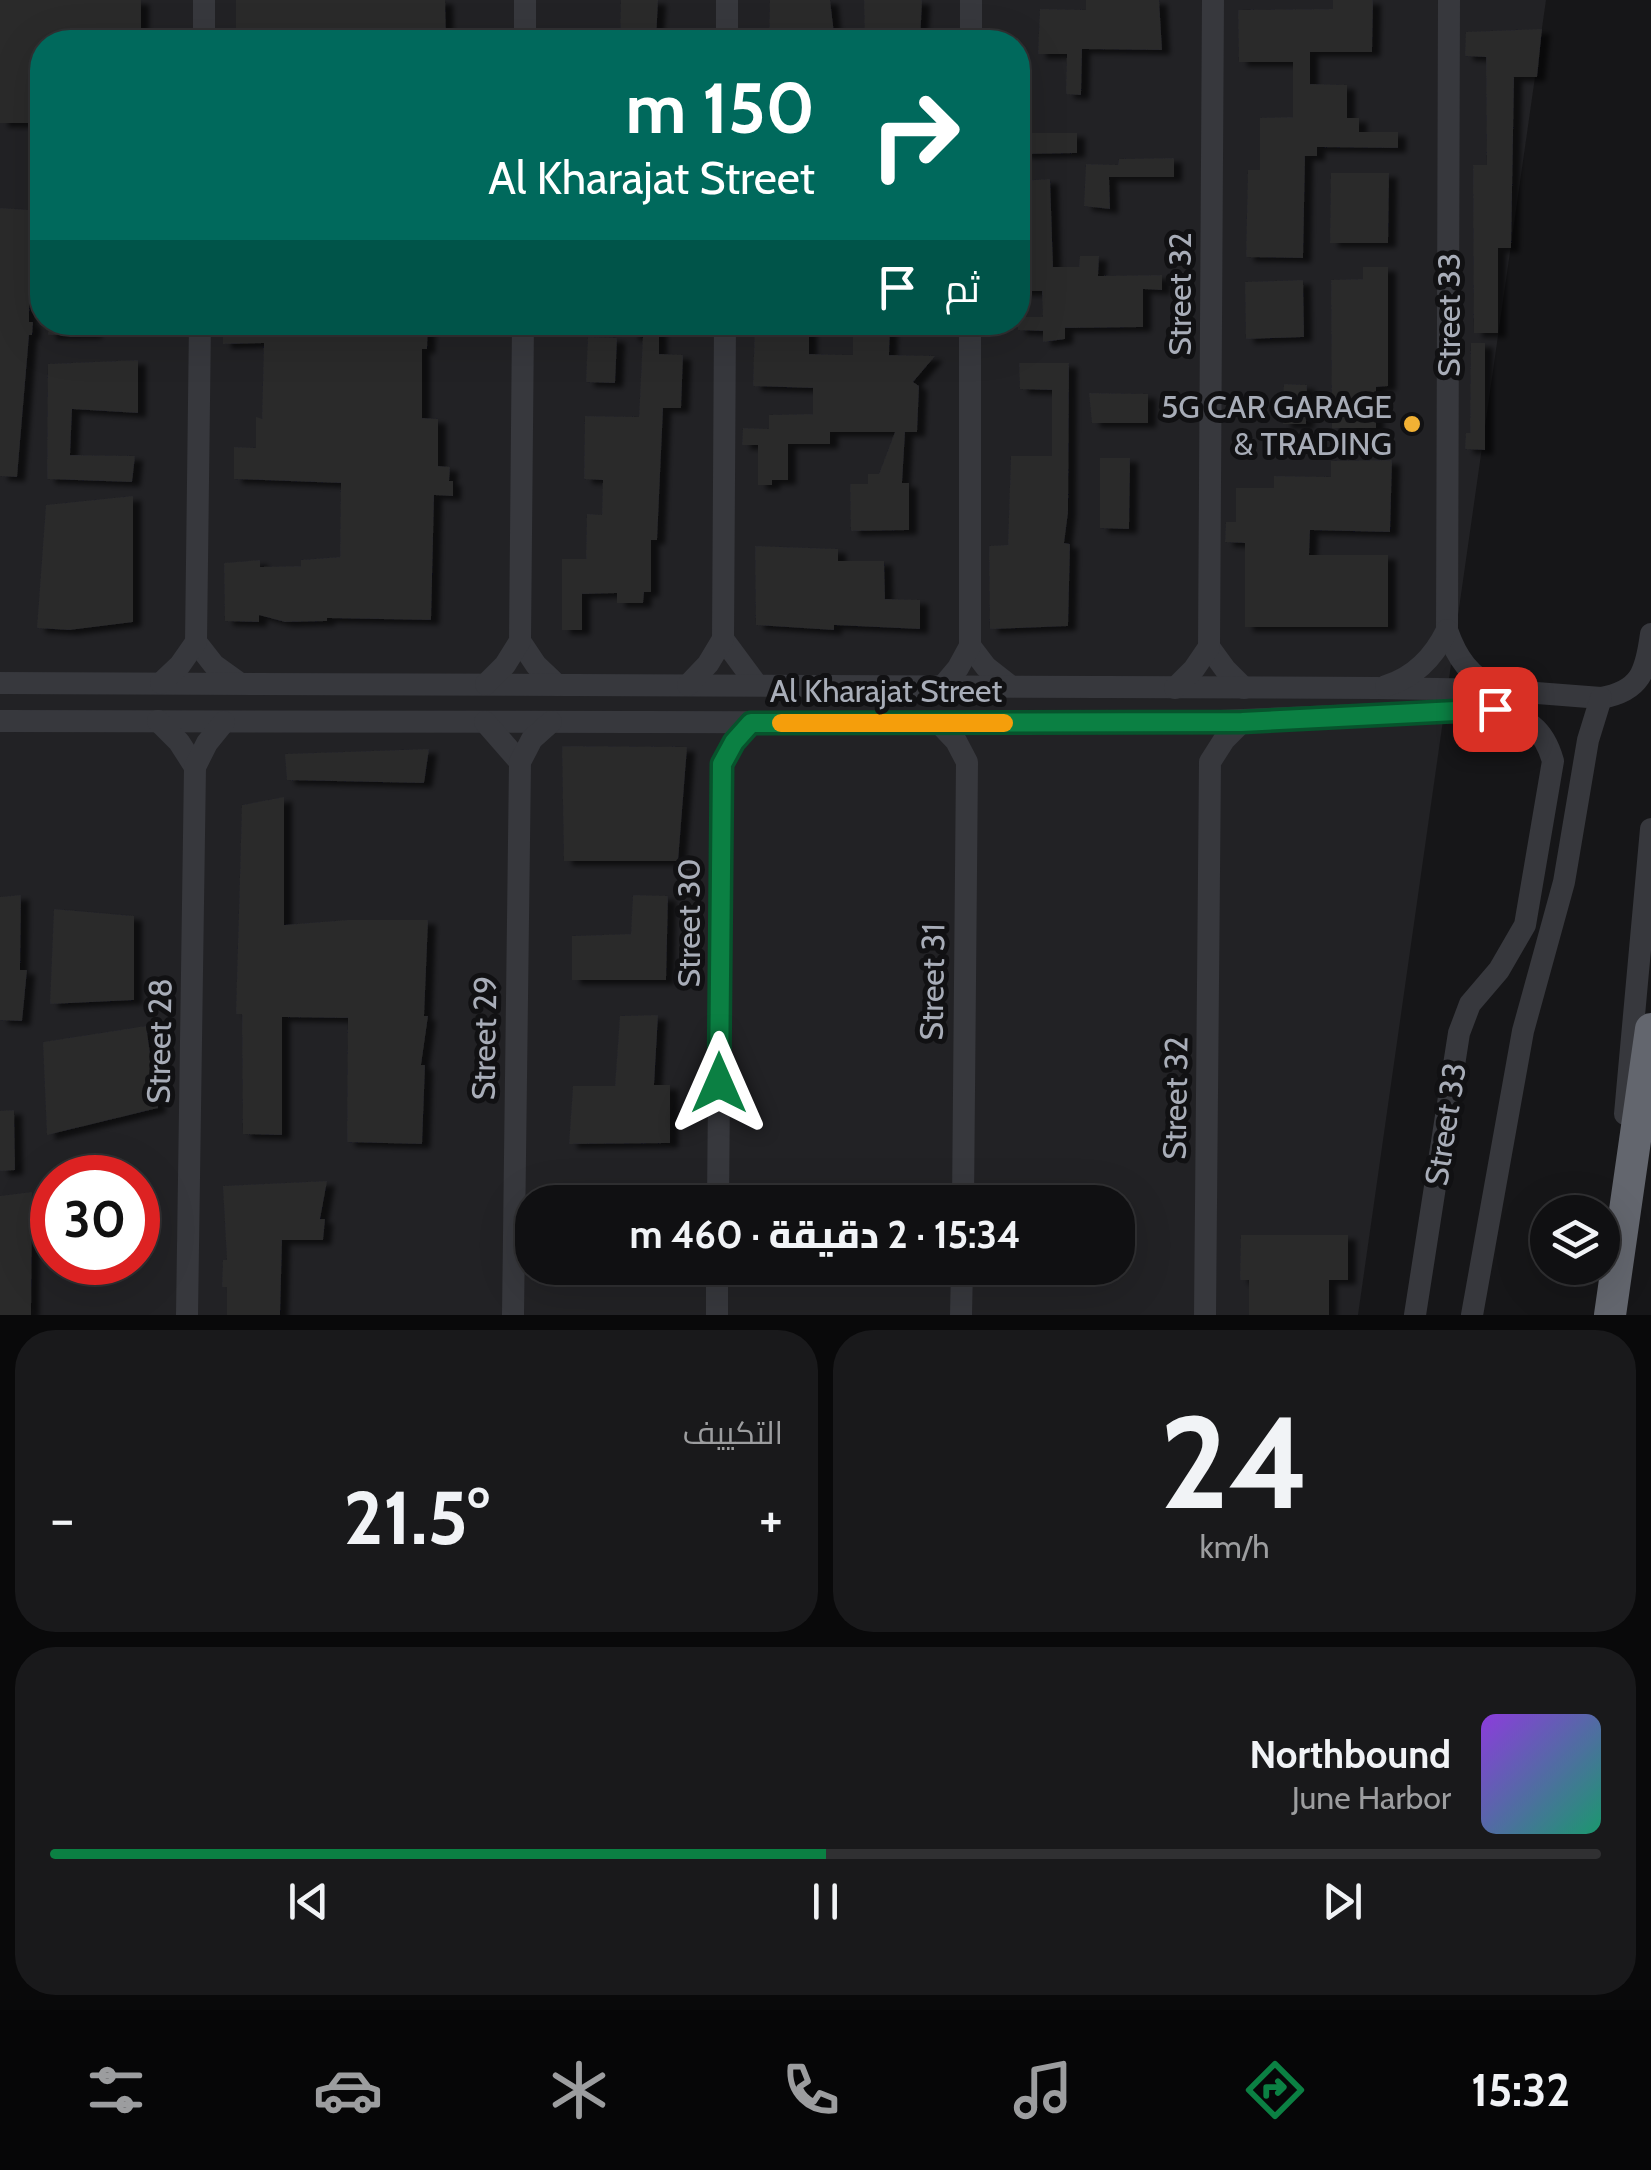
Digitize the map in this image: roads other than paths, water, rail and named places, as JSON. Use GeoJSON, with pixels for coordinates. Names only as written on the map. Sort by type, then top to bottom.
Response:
{"type":"FeatureCollection","features":[{"type":"Feature","properties":{"kind":"highway"},"geometry":{"type":"LineString","coordinates":[[1610,1315],[1651,1029]]}},
{"type":"Feature","properties":{"kind":"street"},"geometry":{"type":"LineString","coordinates":[[204,0],[204,30]]}},
{"type":"Feature","properties":{"kind":"street"},"geometry":{"type":"LineString","coordinates":[[525,0],[525,30]]}},
{"type":"Feature","properties":{"kind":"street"},"geometry":{"type":"LineString","coordinates":[[727,30],[728,0]]}},
{"type":"Feature","properties":{"kind":"street"},"geometry":{"type":"LineString","coordinates":[[971,0],[971,30]]}},
{"type":"Feature","properties":{"kind":"street","name":"Street 32"},"geometry":{"type":"LineString","coordinates":[[1209,648],[1212,0]]}},
{"type":"Feature","properties":{"kind":"street","name":"Street 33"},"geometry":{"type":"LineString","coordinates":[[1449,0],[1448,630],[1464,667],[1497,690]]}},
{"type":"Feature","properties":{"kind":"street"},"geometry":{"type":"LineString","coordinates":[[161,683],[196,642],[200,335]]}},
{"type":"Feature","properties":{"kind":"street"},"geometry":{"type":"LineString","coordinates":[[486,684],[506,665],[520,641],[522,335]]}},
{"type":"Feature","properties":{"kind":"street"},"geometry":{"type":"LineString","coordinates":[[688,685],[708,664],[723,639],[725,335]]}},
{"type":"Feature","properties":{"kind":"street"},"geometry":{"type":"LineString","coordinates":[[942,687],[970,646],[970,335]]}},
{"type":"Feature","properties":{"kind":"street"},"geometry":{"type":"LineString","coordinates":[[1378,688],[1420,668],[1448,630]]}},
{"type":"Feature","properties":{"kind":"street"},"geometry":{"type":"LineString","coordinates":[[1472,1315],[1523,1031],[1564,882],[1588,740],[1601,698],[1618,695],[1640,677],[1651,634]]}},
{"type":"Feature","properties":{"kind":"street"},"geometry":{"type":"LineString","coordinates":[[723,639],[757,686]]}},
{"type":"Feature","properties":{"kind":"street"},"geometry":{"type":"LineString","coordinates":[[520,641],[536,665],[557,685]]}},
{"type":"Feature","properties":{"kind":"street"},"geometry":{"type":"LineString","coordinates":[[196,642],[214,666],[238,683]]}},
{"type":"Feature","properties":{"kind":"street"},"geometry":{"type":"LineString","coordinates":[[970,646],[986,668],[1009,685]]}},
{"type":"Feature","properties":{"kind":"street"},"geometry":{"type":"LineString","coordinates":[[1174,688],[1209,648],[1244,688]]}},
{"type":"Feature","properties":{"kind":"street","name":"Al Kharajat Street"},"geometry":{"type":"LineString","coordinates":[[0,683],[1378,688],[1497,690],[1601,698]]}},
{"type":"Feature","properties":{"kind":"street","name":"Al Kharajat Street"},"geometry":{"type":"LineString","coordinates":[[0,721],[1174,723],[1495,709],[1534,726],[1547,740],[1553,760],[1525,924],[1514,949]]}},
{"type":"Feature","properties":{"kind":"street"},"geometry":{"type":"LineString","coordinates":[[158,720],[196,767]]}},
{"type":"Feature","properties":{"kind":"street"},"geometry":{"type":"LineString","coordinates":[[196,767],[207,743],[224,722]]}},
{"type":"Feature","properties":{"kind":"street"},"geometry":{"type":"LineString","coordinates":[[485,722],[520,762],[532,739],[551,722]]}},
{"type":"Feature","properties":{"kind":"street"},"geometry":{"type":"LineString","coordinates":[[694,722],[722,764],[751,723]]}},
{"type":"Feature","properties":{"kind":"street"},"geometry":{"type":"LineString","coordinates":[[1174,723],[1195,740],[1210,762],[1242,722]]}},
{"type":"Feature","properties":{"kind":"street"},"geometry":{"type":"LineString","coordinates":[[939,723],[956,741],[967,762],[982,739],[1004,723]]}},
{"type":"Feature","properties":{"kind":"street","name":"Street 29"},"geometry":{"type":"LineString","coordinates":[[513,1315],[520,762]]}},
{"type":"Feature","properties":{"kind":"street","name":"Street 31"},"geometry":{"type":"LineString","coordinates":[[962,1185],[967,762]]}},
{"type":"Feature","properties":{"kind":"street","name":"Street 32"},"geometry":{"type":"LineString","coordinates":[[1205,1315],[1210,762]]}},
{"type":"Feature","properties":{"kind":"street","name":"Street 30"},"geometry":{"type":"LineString","coordinates":[[718,1185],[722,764]]}},
{"type":"Feature","properties":{"kind":"street","name":"Street 28"},"geometry":{"type":"LineString","coordinates":[[187,1315],[196,767]]}},
{"type":"Feature","properties":{"kind":"street"},"geometry":{"type":"LineString","coordinates":[[1624,1218],[1627,1080],[1651,829]]}},
{"type":"Feature","properties":{"kind":"street","name":"Street 33"},"geometry":{"type":"LineString","coordinates":[[1415,1315],[1464,1015],[1514,949]]}},
{"type":"Feature","properties":{"kind":"street"},"geometry":{"type":"LineString","coordinates":[[717,1285],[717,1315]]}},
{"type":"Feature","properties":{"kind":"street"},"geometry":{"type":"LineString","coordinates":[[962,1285],[962,1315]]}},
{"type":"Feature","properties":{"kind":"place","name":"5G CAR GARAGE & TRADING"},"geometry":{"type":"Point","coordinates":[1412,424]}}]}
